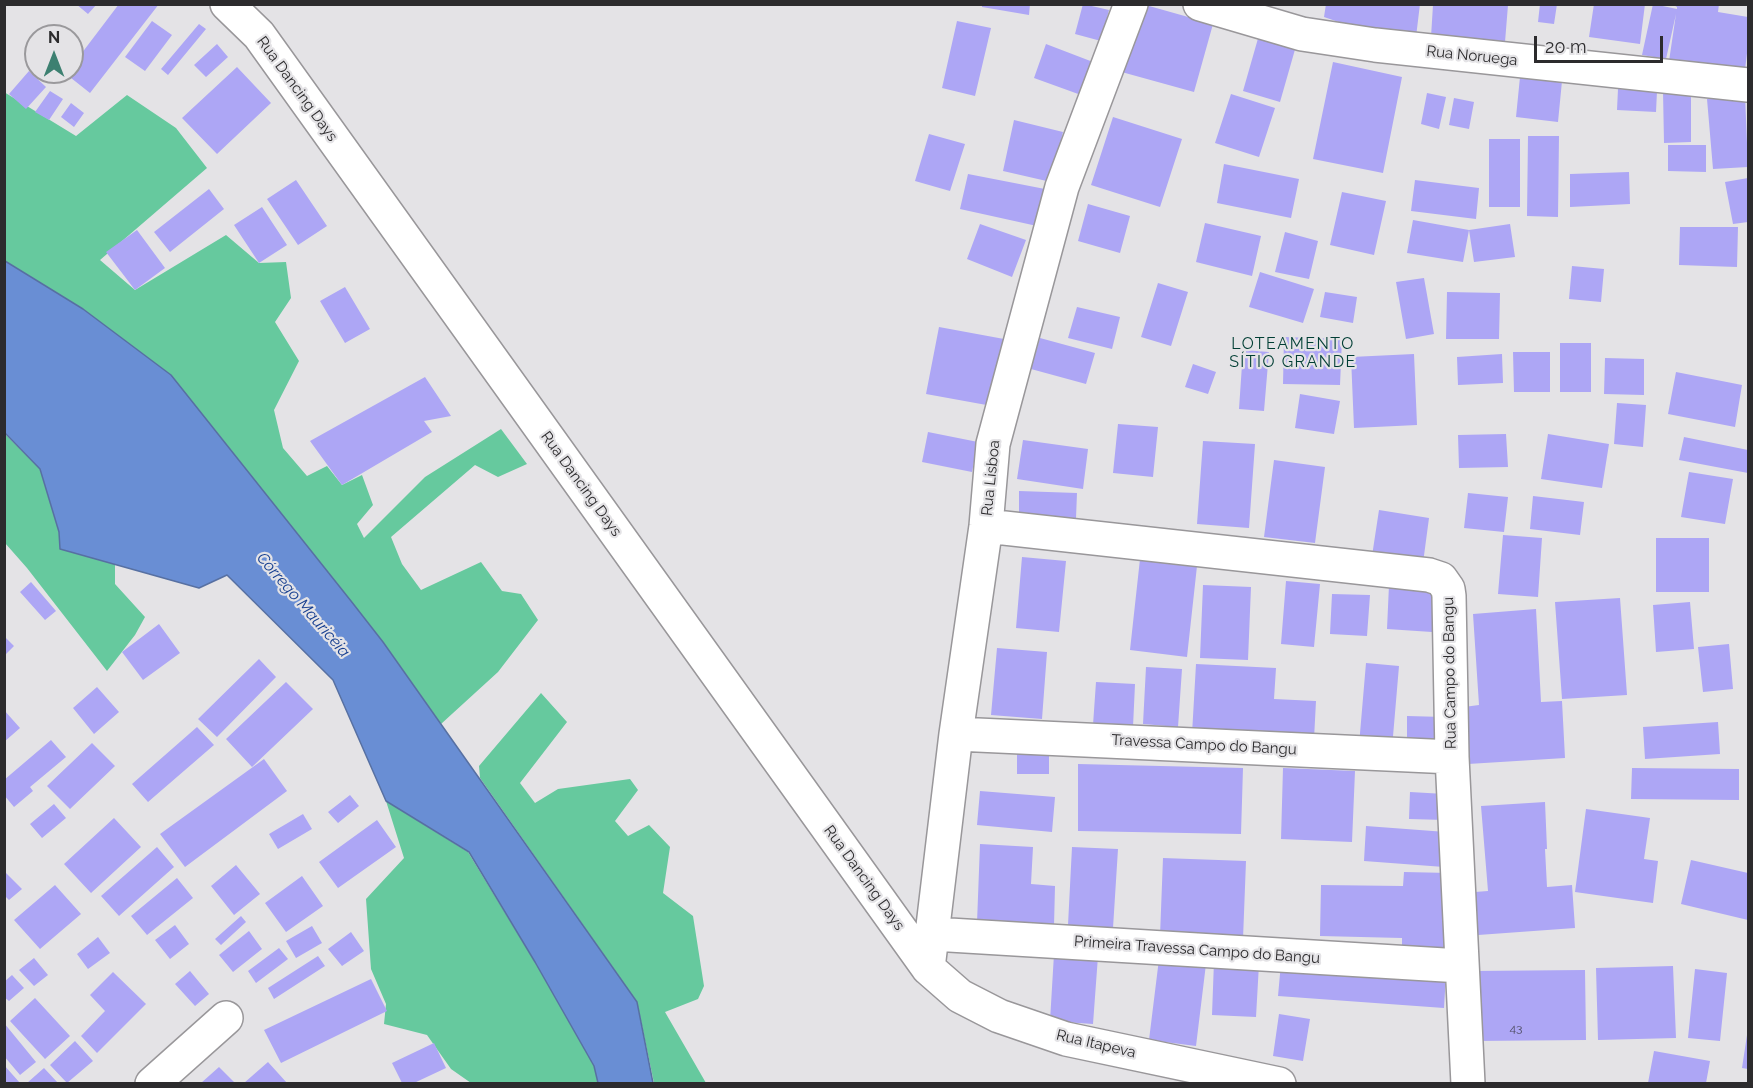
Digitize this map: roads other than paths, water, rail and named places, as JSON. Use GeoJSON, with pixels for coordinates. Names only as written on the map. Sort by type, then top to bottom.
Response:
{"type":"FeatureCollection","features":[{"type":"Feature","properties":{"kind":"street","name":"Rua Dancing Days"},"geometry":{"type":"LineString","coordinates":[[227,4],[259,35],[928,968]]}},
{"type":"Feature","properties":{"kind":"street","name":"Rua Lisboa"},"geometry":{"type":"LineString","coordinates":[[928,968],[956,734],[986,526],[993,444],[1062,187],[1131,4]]}},
{"type":"Feature","properties":{"kind":"street","name":"Rua Noruega"},"geometry":{"type":"LineString","coordinates":[[1200,4],[1302,34],[1374,45],[1749,85]]}},
{"type":"Feature","properties":{"kind":"street","name":"Rua Campo do Bangu"},"geometry":{"type":"LineString","coordinates":[[986,526],[1429,575],[1441,579],[1448,589],[1449,596],[1452,756],[1468,1083]]}},
{"type":"Feature","properties":{"kind":"street","name":"Travessa Campo do Bangu"},"geometry":{"type":"LineString","coordinates":[[956,734],[1452,756]]}},
{"type":"Feature","properties":{"kind":"street","name":"Primeira Travessa Campo do Bangu"},"geometry":{"type":"LineString","coordinates":[[933,934],[1461,966]]}},
{"type":"Feature","properties":{"kind":"street","name":"Rua Itapeva"},"geometry":{"type":"LineString","coordinates":[[928,968],[960,996],[999,1016],[1066,1039],[1280,1083]]}},
{"type":"Feature","properties":{"kind":"street"},"geometry":{"type":"LineString","coordinates":[[152,1083],[226,1018]]}},
{"type":"Feature","properties":{"kind":"water","name":"Córrego Mauricéia"},"geometry":{"type":"Polygon","coordinates":[[[5,261],[83,309],[171,375],[351,601],[383,642],[637,1002],[653,1083],[598,1083],[594,1066],[469,852],[386,801],[333,680],[227,575],[199,588],[60,549],[59,532],[40,469],[5,433],[5,261]]]}},
{"type":"Feature","properties":{"kind":"district","name":"LOTEAMENTO SÍTIO GRANDE"},"geometry":{"type":"Point","coordinates":[1293,353]}}]}
